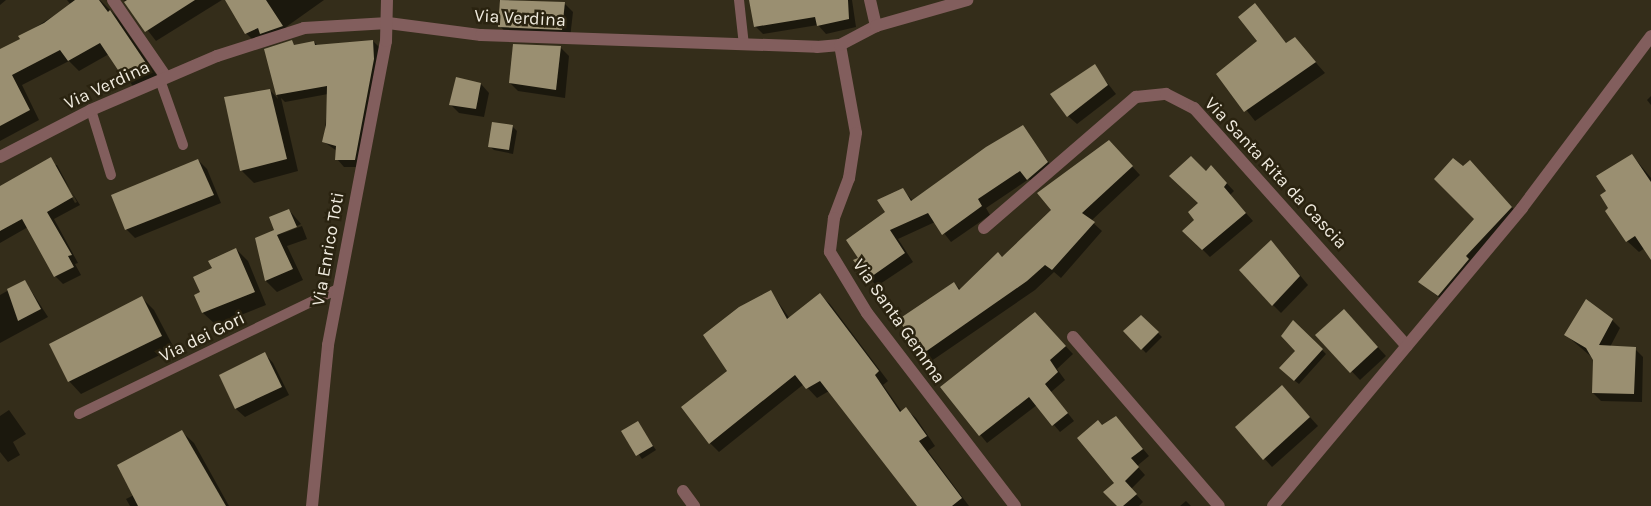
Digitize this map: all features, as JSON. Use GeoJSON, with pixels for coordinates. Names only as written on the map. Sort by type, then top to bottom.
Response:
{"type":"FeatureCollection","features":[{"type":"Feature","properties":{"kind":"street"},"geometry":{"type":"LineString","coordinates":[[113,0],[163,79]]}},
{"type":"Feature","properties":{"kind":"street","name":"Via Enrico Toti"},"geometry":{"type":"LineString","coordinates":[[312,506],[328,345],[388,23],[387,0]]}},
{"type":"Feature","properties":{"kind":"street"},"geometry":{"type":"LineString","coordinates":[[870,0],[876,26]]}},
{"type":"Feature","properties":{"kind":"street","name":"Via Verdina"},"geometry":{"type":"LineString","coordinates":[[0,156],[91,110],[217,56],[304,28],[388,23],[480,35],[744,45],[840,45],[876,26],[967,0]]}},
{"type":"Feature","properties":{"kind":"street"},"geometry":{"type":"LineString","coordinates":[[1273,506],[1522,208],[1651,36]]}},
{"type":"Feature","properties":{"kind":"street","name":"Via Santa Gemma"},"geometry":{"type":"LineString","coordinates":[[840,45],[856,133],[849,178],[834,218],[830,252],[867,313],[1015,506]]}},
{"type":"Feature","properties":{"kind":"street","name":"Via Santa Rita da Cascia"},"geometry":{"type":"LineString","coordinates":[[984,228],[1136,97],[1166,94],[1194,108],[1408,346]]}},
{"type":"Feature","properties":{"kind":"street"},"geometry":{"type":"LineString","coordinates":[[1073,338],[1219,506]]}},
{"type":"Feature","properties":{"kind":"street"},"geometry":{"type":"LineString","coordinates":[[683,491],[694,506]]}},
{"type":"Feature","properties":{"kind":"lane"},"geometry":{"type":"LineString","coordinates":[[739,0],[744,45]]}},
{"type":"Feature","properties":{"kind":"lane"},"geometry":{"type":"LineString","coordinates":[[163,79],[183,145]]}},
{"type":"Feature","properties":{"kind":"lane"},"geometry":{"type":"LineString","coordinates":[[91,110],[111,175]]}},
{"type":"Feature","properties":{"kind":"lane","name":"Via dei Gori"},"geometry":{"type":"LineString","coordinates":[[79,414],[338,290]]}},
{"type":"Feature","properties":{"kind":"building"},"geometry":{"type":"Polygon","coordinates":[[[75,0],[99,0],[108,12],[110,10],[148,66],[124,79],[100,43],[68,61],[60,50],[12,75],[30,110],[0,126],[0,49],[20,39],[18,36],[44,23],[75,0]]]}},
{"type":"Feature","properties":{"kind":"building"},"geometry":{"type":"Polygon","coordinates":[[[127,0],[195,0],[145,32],[124,2],[127,0]]]}},
{"type":"Feature","properties":{"kind":"building"},"geometry":{"type":"Polygon","coordinates":[[[225,0],[266,0],[283,26],[260,34],[258,28],[245,34],[225,0]]]}},
{"type":"Feature","properties":{"kind":"building"},"geometry":{"type":"Polygon","coordinates":[[[500,0],[565,2],[562,30],[498,27],[500,0]]]}},
{"type":"Feature","properties":{"kind":"building"},"geometry":{"type":"Polygon","coordinates":[[[749,0],[848,0],[849,19],[817,26],[815,17],[754,27],[749,0]]]}},
{"type":"Feature","properties":{"kind":"building"},"geometry":{"type":"Polygon","coordinates":[[[1255,3],[1286,43],[1295,37],[1316,62],[1244,112],[1216,74],[1257,41],[1238,17],[1255,3]]]}},
{"type":"Feature","properties":{"kind":"building"},"geometry":{"type":"Polygon","coordinates":[[[292,40],[294,45],[314,41],[315,45],[373,40],[374,59],[355,160],[335,160],[336,146],[322,142],[326,125],[327,86],[276,95],[264,49],[292,40]]]}},
{"type":"Feature","properties":{"kind":"building"},"geometry":{"type":"Polygon","coordinates":[[[513,44],[561,46],[556,90],[509,83],[513,44]]]}},
{"type":"Feature","properties":{"kind":"building"},"geometry":{"type":"Polygon","coordinates":[[[1095,64],[1108,85],[1067,117],[1050,94],[1095,64]]]}},
{"type":"Feature","properties":{"kind":"building"},"geometry":{"type":"Polygon","coordinates":[[[456,77],[481,83],[476,109],[449,105],[456,77]]]}},
{"type":"Feature","properties":{"kind":"building"},"geometry":{"type":"Polygon","coordinates":[[[270,89],[287,159],[240,171],[224,97],[270,89]]]}},
{"type":"Feature","properties":{"kind":"building"},"geometry":{"type":"Polygon","coordinates":[[[492,122],[513,125],[509,150],[488,147],[492,122]]]}},
{"type":"Feature","properties":{"kind":"building"},"geometry":{"type":"Polygon","coordinates":[[[1023,125],[1048,162],[1027,180],[1020,171],[978,199],[982,206],[942,235],[928,213],[890,230],[905,253],[868,279],[853,260],[858,258],[846,240],[885,212],[877,200],[903,188],[911,201],[986,147],[1023,125]]]}},
{"type":"Feature","properties":{"kind":"building"},"geometry":{"type":"Polygon","coordinates":[[[1109,140],[1133,166],[1082,213],[1095,222],[1052,270],[1045,265],[1027,281],[918,357],[903,336],[906,332],[899,319],[954,282],[959,290],[998,252],[1002,257],[1051,210],[1037,193],[1109,140]]]}},
{"type":"Feature","properties":{"kind":"building"},"geometry":{"type":"Polygon","coordinates":[[[1632,154],[1651,182],[1651,260],[1635,236],[1626,242],[1605,211],[1608,208],[1600,195],[1606,191],[1596,176],[1632,154]]]}},
{"type":"Feature","properties":{"kind":"building"},"geometry":{"type":"Polygon","coordinates":[[[1191,156],[1206,171],[1211,165],[1227,183],[1224,187],[1246,213],[1202,250],[1182,231],[1194,220],[1188,212],[1198,203],[1169,176],[1191,156]]]}},
{"type":"Feature","properties":{"kind":"building"},"geometry":{"type":"Polygon","coordinates":[[[51,157],[73,197],[47,212],[72,255],[68,256],[74,267],[54,277],[22,219],[0,231],[0,186],[51,157]]]}},
{"type":"Feature","properties":{"kind":"building"},"geometry":{"type":"Polygon","coordinates":[[[1453,158],[1463,166],[1470,160],[1512,207],[1466,256],[1469,259],[1438,296],[1418,282],[1474,219],[1434,179],[1453,158]]]}},
{"type":"Feature","properties":{"kind":"building"},"geometry":{"type":"Polygon","coordinates":[[[198,159],[214,195],[125,230],[111,195],[198,159]]]}},
{"type":"Feature","properties":{"kind":"building"},"geometry":{"type":"Polygon","coordinates":[[[289,209],[297,227],[277,235],[293,269],[265,281],[255,238],[274,230],[269,217],[289,209]]]}},
{"type":"Feature","properties":{"kind":"building"},"geometry":{"type":"Polygon","coordinates":[[[1271,240],[1300,276],[1272,306],[1239,270],[1271,240]]]}},
{"type":"Feature","properties":{"kind":"building"},"geometry":{"type":"Polygon","coordinates":[[[236,248],[255,292],[202,313],[194,295],[200,292],[193,277],[212,268],[208,261],[236,248]]]}},
{"type":"Feature","properties":{"kind":"building"},"geometry":{"type":"Polygon","coordinates":[[[25,280],[41,309],[18,321],[7,289],[25,280]]]}},
{"type":"Feature","properties":{"kind":"building"},"geometry":{"type":"Polygon","coordinates":[[[771,290],[787,319],[820,293],[879,371],[875,375],[900,412],[906,407],[927,436],[919,441],[962,498],[952,506],[917,506],[820,381],[806,389],[795,375],[709,444],[681,407],[727,371],[703,335],[739,307],[771,290]]]}},
{"type":"Feature","properties":{"kind":"building"},"geometry":{"type":"Polygon","coordinates":[[[142,296],[162,336],[68,382],[49,344],[142,296]]]}},
{"type":"Feature","properties":{"kind":"building"},"geometry":{"type":"Polygon","coordinates":[[[1586,299],[1613,319],[1599,345],[1636,347],[1634,394],[1592,393],[1593,360],[1586,348],[1564,335],[1586,299]]]}},
{"type":"Feature","properties":{"kind":"building"},"geometry":{"type":"Polygon","coordinates":[[[1344,309],[1378,347],[1350,373],[1315,335],[1344,309]]]}},
{"type":"Feature","properties":{"kind":"building"},"geometry":{"type":"Polygon","coordinates":[[[1035,312],[1066,346],[1050,360],[1058,372],[1045,384],[1068,413],[1052,426],[1029,397],[979,436],[940,387],[1035,312]]]}},
{"type":"Feature","properties":{"kind":"building"},"geometry":{"type":"Polygon","coordinates":[[[1141,315],[1159,332],[1141,350],[1123,331],[1141,315]]]}},
{"type":"Feature","properties":{"kind":"building"},"geometry":{"type":"Polygon","coordinates":[[[1293,320],[1323,349],[1294,381],[1279,368],[1295,351],[1281,336],[1293,320]]]}},
{"type":"Feature","properties":{"kind":"building"},"geometry":{"type":"Polygon","coordinates":[[[265,352],[282,387],[235,409],[219,375],[265,352]]]}},
{"type":"Feature","properties":{"kind":"building"},"geometry":{"type":"Polygon","coordinates":[[[1282,385],[1310,417],[1263,460],[1235,427],[1282,385]]]}},
{"type":"Feature","properties":{"kind":"building"},"geometry":{"type":"Polygon","coordinates":[[[1116,416],[1143,449],[1131,458],[1139,467],[1125,481],[1137,494],[1123,506],[1117,506],[1103,492],[1114,483],[1077,438],[1098,420],[1102,425],[1116,416]]]}},
{"type":"Feature","properties":{"kind":"building"},"geometry":{"type":"Polygon","coordinates":[[[638,421],[653,446],[636,456],[621,431],[638,421]]]}},
{"type":"Feature","properties":{"kind":"building"},"geometry":{"type":"Polygon","coordinates":[[[182,430],[226,506],[138,506],[117,465],[182,430]]]}}]}
